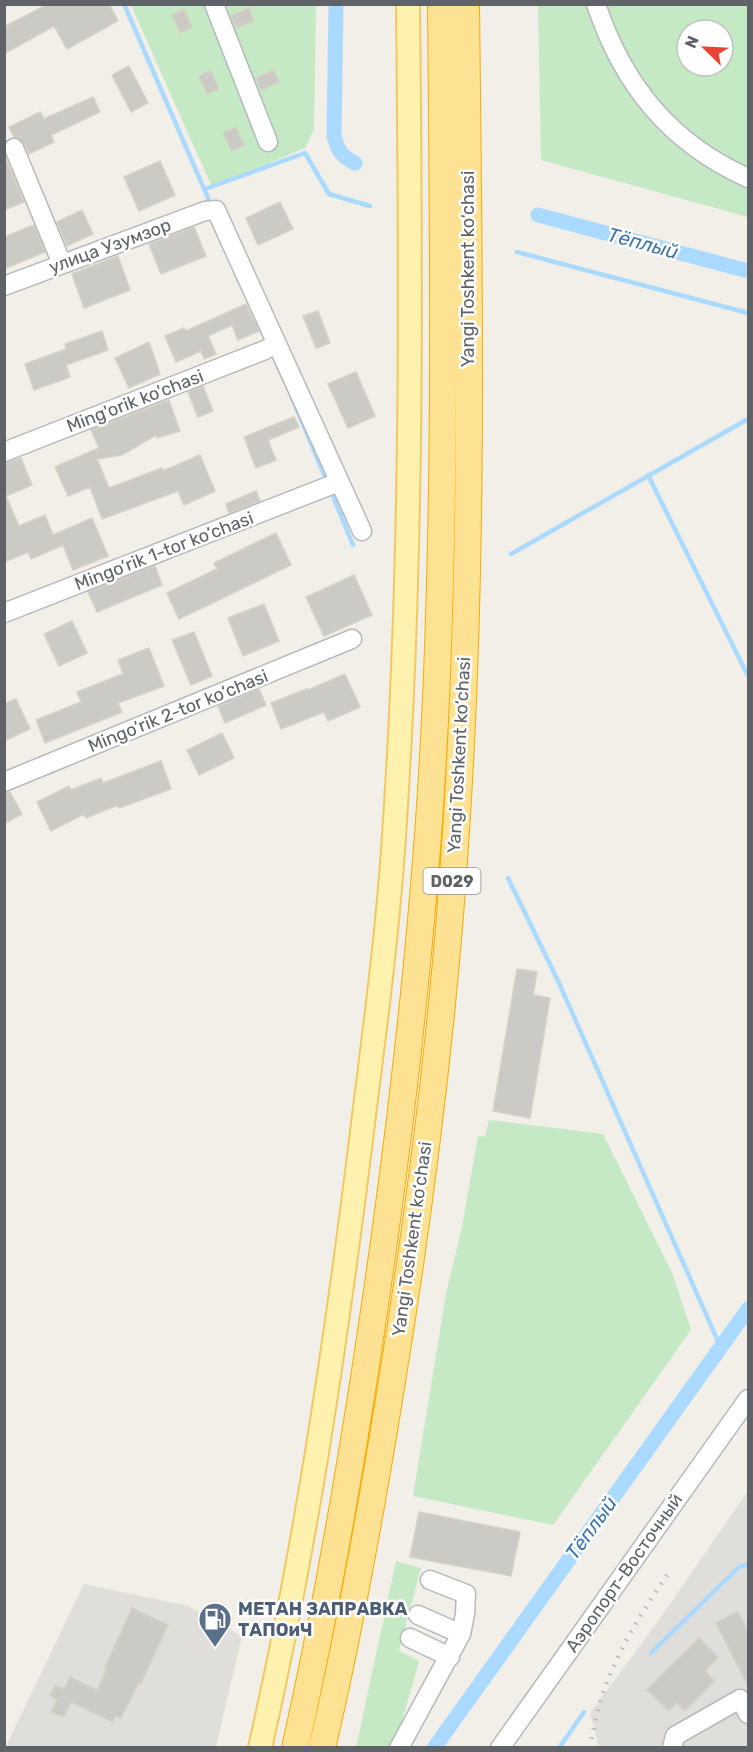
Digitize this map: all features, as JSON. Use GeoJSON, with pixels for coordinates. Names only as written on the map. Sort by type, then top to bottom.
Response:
{"type":"FeatureCollection","features":[{"type":"Feature","properties":{"kind":"highway","name":"Yangi Toshkent ko‘chasi"},"geometry":{"type":"LineString","coordinates":[[295,1748],[326,1603],[361,1409],[393,1176],[412,1014],[433,764],[441,556],[441,4]]}},
{"type":"Feature","properties":{"kind":"highway","name":"Yangi Toshkent ko‘chasi"},"geometry":{"type":"LineString","coordinates":[[322,1748],[352,1607],[403,1313],[438,1044],[458,815],[468,544],[466,4]]}},
{"type":"Feature","properties":{"kind":"main road"},"geometry":{"type":"LineString","coordinates":[[260,1748],[306,1521],[336,1332],[373,1046],[393,854],[404,661],[410,469],[408,4]]}},
{"type":"Feature","properties":{"kind":"street"},"geometry":{"type":"LineString","coordinates":[[214,4],[268,142]]}},
{"type":"Feature","properties":{"kind":"street"},"geometry":{"type":"LineString","coordinates":[[596,4],[614,51],[652,109],[701,153],[748,178]]}},
{"type":"Feature","properties":{"kind":"street"},"geometry":{"type":"LineString","coordinates":[[14,148],[62,264]]}},
{"type":"Feature","properties":{"kind":"street","name":"улица Узумзор"},"geometry":{"type":"LineString","coordinates":[[4,286],[211,210],[271,347]]}},
{"type":"Feature","properties":{"kind":"street"},"geometry":{"type":"LineString","coordinates":[[271,347],[331,485],[362,531]]}},
{"type":"Feature","properties":{"kind":"street","name":"Ming'orik ko'chasi"},"geometry":{"type":"LineString","coordinates":[[4,452],[271,347]]}},
{"type":"Feature","properties":{"kind":"street","name":"Mingo‘rik 1-tor ko‘chasi"},"geometry":{"type":"LineString","coordinates":[[4,613],[331,485]]}},
{"type":"Feature","properties":{"kind":"street","name":"Mingo‘rik 2-tor ko‘chasi"},"geometry":{"type":"LineString","coordinates":[[4,782],[352,639]]}},
{"type":"Feature","properties":{"kind":"street","name":"Аэропорт-Восточный"},"geometry":{"type":"LineString","coordinates":[[500,1748],[748,1399]]}},
{"type":"Feature","properties":{"kind":"street"},"geometry":{"type":"LineString","coordinates":[[399,1748],[450,1657],[461,1634],[465,1614],[466,1594],[430,1580]]}},
{"type":"Feature","properties":{"kind":"street"},"geometry":{"type":"LineString","coordinates":[[418,1615],[461,1634]]}},
{"type":"Feature","properties":{"kind":"street"},"geometry":{"type":"LineString","coordinates":[[410,1638],[450,1657]]}},
{"type":"Feature","properties":{"kind":"street"},"geometry":{"type":"LineString","coordinates":[[672,1748],[675,1736],[740,1699],[748,1714]]}},
{"type":"Feature","properties":{"kind":"shaded area"},"geometry":{"type":"Polygon","coordinates":[[[748,1491],[748,1747],[599,1747],[590,1713],[656,1624],[748,1491]]]}},
{"type":"Feature","properties":{"kind":"shaded area"},"geometry":{"type":"Polygon","coordinates":[[[84,1584],[188,1606],[242,1636],[216,1747],[5,1748],[84,1584]]]}},
{"type":"Feature","properties":{"kind":"green space"},"geometry":{"type":"Polygon","coordinates":[[[131,5],[316,5],[314,129],[305,148],[212,187],[131,5]]]}},
{"type":"Feature","properties":{"kind":"green space"},"geometry":{"type":"Polygon","coordinates":[[[538,5],[748,5],[748,217],[541,160],[538,5]]]}},
{"type":"Feature","properties":{"kind":"green space"},"geometry":{"type":"Polygon","coordinates":[[[489,1120],[603,1134],[673,1275],[691,1330],[553,1525],[413,1496],[446,1294],[462,1227],[478,1136],[485,1137],[489,1120]]]}},
{"type":"Feature","properties":{"kind":"green space"},"geometry":{"type":"Polygon","coordinates":[[[396,1561],[421,1568],[399,1651],[419,1661],[397,1739],[391,1747],[356,1748],[396,1561]]]}},
{"type":"Feature","properties":{"kind":"building"},"geometry":{"type":"Polygon","coordinates":[[[48,4],[109,4],[118,21],[67,49],[54,26],[4,54],[4,27],[48,4]]]}},
{"type":"Feature","properties":{"kind":"building"},"geometry":{"type":"Polygon","coordinates":[[[249,8],[254,21],[236,28],[231,16],[249,8]]]}},
{"type":"Feature","properties":{"kind":"building"},"geometry":{"type":"Polygon","coordinates":[[[184,9],[192,27],[180,33],[172,15],[184,9]]]}},
{"type":"Feature","properties":{"kind":"building"},"geometry":{"type":"Polygon","coordinates":[[[129,66],[148,103],[131,112],[112,75],[129,66]]]}},
{"type":"Feature","properties":{"kind":"building"},"geometry":{"type":"Polygon","coordinates":[[[274,70],[279,82],[261,90],[256,78],[274,70]]]}},
{"type":"Feature","properties":{"kind":"building"},"geometry":{"type":"Polygon","coordinates":[[[211,71],[219,89],[207,94],[199,76],[211,71]]]}},
{"type":"Feature","properties":{"kind":"building"},"geometry":{"type":"Polygon","coordinates":[[[93,97],[100,112],[51,135],[54,142],[29,154],[24,143],[14,137],[9,127],[40,112],[44,119],[93,97]]]}},
{"type":"Feature","properties":{"kind":"building"},"geometry":{"type":"Polygon","coordinates":[[[236,127],[244,145],[232,151],[223,133],[236,127]]]}},
{"type":"Feature","properties":{"kind":"building"},"geometry":{"type":"Polygon","coordinates":[[[4,154],[24,202],[4,210],[4,154]]]}},
{"type":"Feature","properties":{"kind":"building"},"geometry":{"type":"Polygon","coordinates":[[[160,161],[175,195],[139,211],[124,177],[160,161]]]}},
{"type":"Feature","properties":{"kind":"building"},"geometry":{"type":"Polygon","coordinates":[[[280,202],[293,229],[258,245],[246,218],[280,202]]]}},
{"type":"Feature","properties":{"kind":"building"},"geometry":{"type":"Polygon","coordinates":[[[82,210],[93,234],[67,246],[57,222],[82,210]]]}},
{"type":"Feature","properties":{"kind":"building"},"geometry":{"type":"Polygon","coordinates":[[[34,225],[45,252],[4,269],[4,237],[34,225]]]}},
{"type":"Feature","properties":{"kind":"building"},"geometry":{"type":"Polygon","coordinates":[[[194,227],[206,256],[161,274],[149,244],[194,227]]]}},
{"type":"Feature","properties":{"kind":"building"},"geometry":{"type":"Polygon","coordinates":[[[118,256],[130,290],[84,308],[72,274],[118,256]]]}},
{"type":"Feature","properties":{"kind":"building"},"geometry":{"type":"Polygon","coordinates":[[[246,304],[259,331],[238,340],[232,325],[208,336],[216,354],[204,359],[201,351],[176,362],[165,336],[184,328],[186,331],[246,304]]]}},
{"type":"Feature","properties":{"kind":"building"},"geometry":{"type":"Polygon","coordinates":[[[318,311],[330,343],[316,348],[303,316],[318,311]]]}},
{"type":"Feature","properties":{"kind":"building"},"geometry":{"type":"Polygon","coordinates":[[[102,331],[108,350],[66,365],[70,377],[34,390],[25,364],[66,349],[65,344],[102,331]]]}},
{"type":"Feature","properties":{"kind":"building"},"geometry":{"type":"Polygon","coordinates":[[[149,342],[160,374],[129,388],[115,358],[149,342]]]}},
{"type":"Feature","properties":{"kind":"building"},"geometry":{"type":"Polygon","coordinates":[[[356,372],[375,416],[348,428],[328,384],[356,372]]]}},
{"type":"Feature","properties":{"kind":"building"},"geometry":{"type":"Polygon","coordinates":[[[203,386],[213,411],[198,417],[188,392],[203,386]]]}},
{"type":"Feature","properties":{"kind":"building"},"geometry":{"type":"Polygon","coordinates":[[[169,400],[180,431],[157,438],[156,435],[122,455],[97,459],[109,488],[162,468],[163,471],[200,455],[215,491],[184,505],[178,491],[102,519],[90,487],[68,496],[55,467],[99,448],[91,430],[169,400]]]}},
{"type":"Feature","properties":{"kind":"building"},"geometry":{"type":"Polygon","coordinates":[[[294,417],[299,427],[268,440],[276,460],[256,468],[244,437],[294,417]]]}},
{"type":"Feature","properties":{"kind":"building"},"geometry":{"type":"Polygon","coordinates":[[[21,458],[32,485],[6,496],[19,526],[45,515],[53,535],[92,518],[108,556],[73,570],[63,545],[31,559],[28,552],[4,562],[4,463],[21,458]]]}},
{"type":"Feature","properties":{"kind":"building"},"geometry":{"type":"Polygon","coordinates":[[[256,491],[260,501],[229,513],[226,504],[256,491]]]}},
{"type":"Feature","properties":{"kind":"building"},"geometry":{"type":"Polygon","coordinates":[[[276,533],[291,565],[179,619],[167,593],[217,569],[214,563],[276,533]]]}},
{"type":"Feature","properties":{"kind":"building"},"geometry":{"type":"Polygon","coordinates":[[[155,566],[162,585],[97,612],[88,592],[155,566]]]}},
{"type":"Feature","properties":{"kind":"building"},"geometry":{"type":"Polygon","coordinates":[[[354,575],[372,615],[324,636],[306,597],[354,575]]]}},
{"type":"Feature","properties":{"kind":"building"},"geometry":{"type":"Polygon","coordinates":[[[264,604],[279,641],[243,656],[228,618],[264,604]]]}},
{"type":"Feature","properties":{"kind":"building"},"geometry":{"type":"Polygon","coordinates":[[[72,621],[87,653],[59,666],[44,634],[72,621]]]}},
{"type":"Feature","properties":{"kind":"building"},"geometry":{"type":"Polygon","coordinates":[[[194,632],[212,676],[191,685],[172,640],[194,632]]]}},
{"type":"Feature","properties":{"kind":"building"},"geometry":{"type":"Polygon","coordinates":[[[149,648],[164,686],[118,703],[122,712],[45,743],[36,720],[81,702],[77,692],[123,674],[118,660],[149,648]]]}},
{"type":"Feature","properties":{"kind":"building"},"geometry":{"type":"Polygon","coordinates":[[[345,674],[360,707],[328,721],[324,712],[281,729],[271,703],[345,674]]]}},
{"type":"Feature","properties":{"kind":"building"},"geometry":{"type":"Polygon","coordinates":[[[259,689],[266,705],[225,723],[218,706],[259,689]]]}},
{"type":"Feature","properties":{"kind":"building"},"geometry":{"type":"Polygon","coordinates":[[[16,699],[30,729],[4,741],[4,704],[16,699]]]}},
{"type":"Feature","properties":{"kind":"building"},"geometry":{"type":"Polygon","coordinates":[[[222,733],[234,758],[199,775],[187,750],[222,733]]]}},
{"type":"Feature","properties":{"kind":"building"},"geometry":{"type":"Polygon","coordinates":[[[161,761],[171,789],[119,808],[118,805],[86,818],[84,814],[51,831],[37,802],[69,786],[71,790],[101,778],[103,783],[161,761]]]}},
{"type":"Feature","properties":{"kind":"building"},"geometry":{"type":"Polygon","coordinates":[[[10,792],[22,814],[4,824],[4,793],[10,792]]]}},
{"type":"Feature","properties":{"kind":"building"},"geometry":{"type":"Polygon","coordinates":[[[517,969],[537,972],[533,995],[550,998],[530,1118],[493,1111],[517,969]]]}},
{"type":"Feature","properties":{"kind":"building"},"geometry":{"type":"Polygon","coordinates":[[[419,1512],[520,1532],[511,1576],[410,1557],[419,1512]]]}},
{"type":"Feature","properties":{"kind":"building"},"geometry":{"type":"Polygon","coordinates":[[[132,1608],[168,1625],[141,1683],[139,1682],[121,1718],[116,1716],[113,1722],[71,1702],[64,1717],[51,1712],[57,1699],[50,1696],[55,1685],[64,1689],[70,1677],[97,1690],[132,1608]]]}},
{"type":"Feature","properties":{"kind":"building"},"geometry":{"type":"Polygon","coordinates":[[[738,1611],[748,1631],[748,1686],[716,1623],[738,1611]]]}},
{"type":"Feature","properties":{"kind":"building"},"geometry":{"type":"Polygon","coordinates":[[[699,1638],[718,1657],[705,1671],[714,1681],[685,1711],[677,1703],[669,1711],[647,1690],[699,1638]]]}},
{"type":"Feature","properties":{"kind":"waterway"},"geometry":{"type":"LineString","coordinates":[[124,4],[211,205]]}},
{"type":"Feature","properties":{"kind":"waterway","name":"Тёплый"},"geometry":{"type":"LineString","coordinates":[[336,4],[334,136],[341,152],[355,163]]}},
{"type":"Feature","properties":{"kind":"waterway"},"geometry":{"type":"LineString","coordinates":[[205,189],[305,153],[329,194],[370,206]]}},
{"type":"Feature","properties":{"kind":"waterway","name":"Тёплый"},"geometry":{"type":"LineString","coordinates":[[538,215],[748,271]]}},
{"type":"Feature","properties":{"kind":"waterway"},"geometry":{"type":"LineString","coordinates":[[517,252],[748,313]]}},
{"type":"Feature","properties":{"kind":"waterway"},"geometry":{"type":"LineString","coordinates":[[292,398],[327,482]]}},
{"type":"Feature","properties":{"kind":"waterway"},"geometry":{"type":"LineString","coordinates":[[511,554],[748,419]]}},
{"type":"Feature","properties":{"kind":"waterway"},"geometry":{"type":"LineString","coordinates":[[648,475],[748,676]]}},
{"type":"Feature","properties":{"kind":"waterway"},"geometry":{"type":"LineString","coordinates":[[330,489],[353,545]]}},
{"type":"Feature","properties":{"kind":"waterway"},"geometry":{"type":"LineString","coordinates":[[508,878],[559,983],[721,1348]]}},
{"type":"Feature","properties":{"kind":"waterway","name":"Тёплый"},"geometry":{"type":"LineString","coordinates":[[434,1748],[748,1309]]}},
{"type":"Feature","properties":{"kind":"waterway"},"geometry":{"type":"LineString","coordinates":[[651,1653],[739,1567],[748,1564]]}},
{"type":"Feature","properties":{"kind":"waterway"},"geometry":{"type":"LineString","coordinates":[[559,1748],[584,1712]]}},
{"type":"Feature","properties":{"kind":"railway"},"geometry":{"type":"LineString","coordinates":[[589,1748],[609,1676],[624,1644],[671,1569]]}},
{"type":"Feature","properties":{"kind":"place","name":"МЕТАН ЗАПРАВКА ТАПОиЧ"},"geometry":{"type":"Point","coordinates":[215,1648]}}]}
